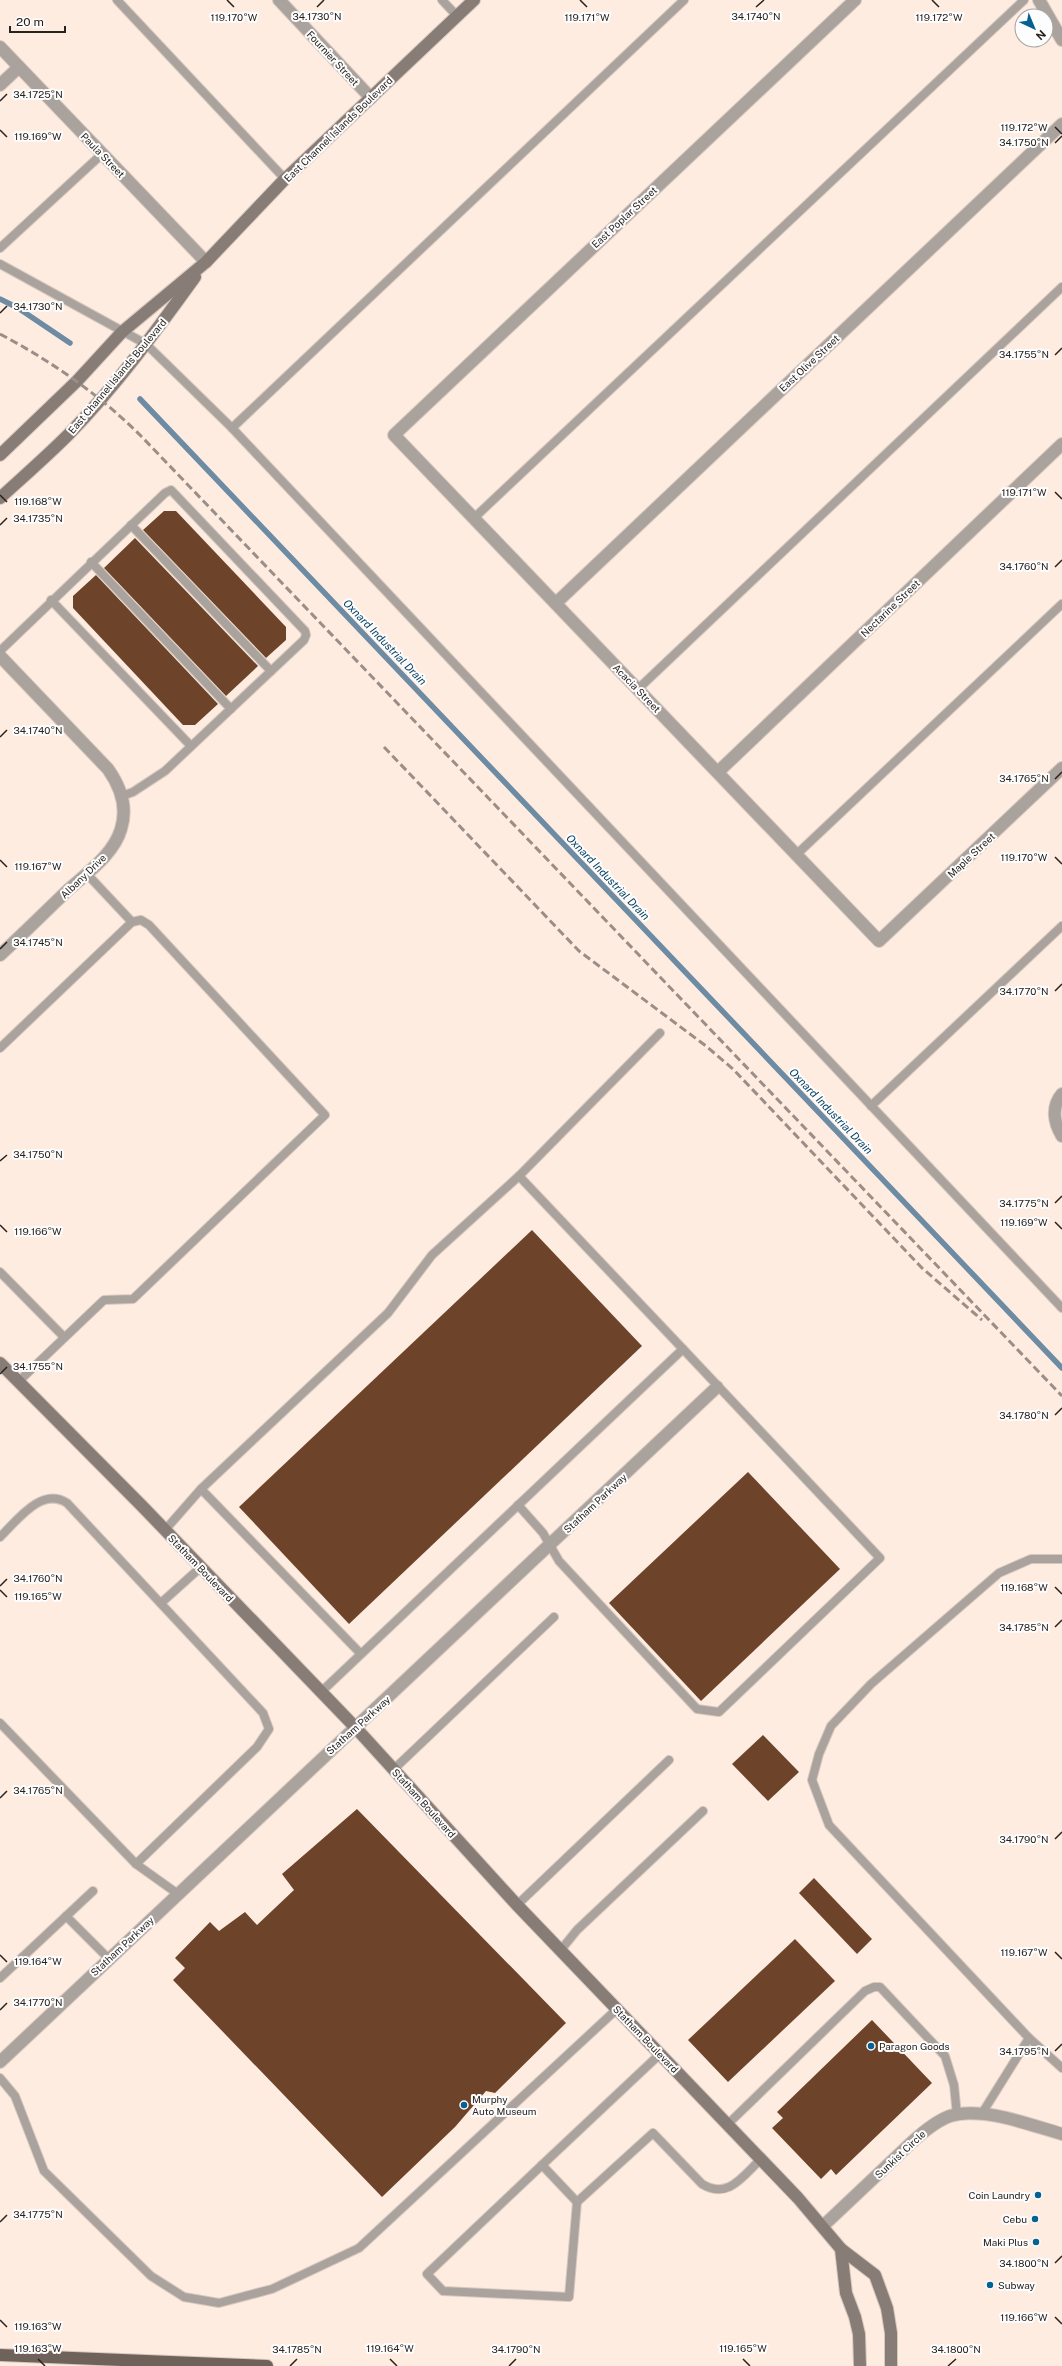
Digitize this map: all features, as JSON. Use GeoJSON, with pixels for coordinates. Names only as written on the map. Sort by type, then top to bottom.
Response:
{"type":"FeatureCollection","features":[{"type":"Feature","properties":{"kind":"main road"},"geometry":{"type":"LineString","coordinates":[[0,2355],[267,2366]]}},
{"type":"Feature","properties":{"kind":"street","name":"Fournier Street"},"geometry":{"type":"LineString","coordinates":[[279,0],[371,98]]}},
{"type":"Feature","properties":{"kind":"street","name":"East Channel Islands Boulevard"},"geometry":{"type":"LineString","coordinates":[[0,455],[77,381],[122,332],[206,262],[285,179],[474,0]]}},
{"type":"Feature","properties":{"kind":"street","name":"East Poplar Street"},"geometry":{"type":"LineString","coordinates":[[394,435],[855,0]]}},
{"type":"Feature","properties":{"kind":"street"},"geometry":{"type":"LineString","coordinates":[[1039,0],[1062,40]]}},
{"type":"Feature","properties":{"kind":"street","name":"Paula Street"},"geometry":{"type":"LineString","coordinates":[[0,47],[206,262]]}},
{"type":"Feature","properties":{"kind":"street"},"geometry":{"type":"LineString","coordinates":[[0,85],[19,67]]}},
{"type":"Feature","properties":{"kind":"street","name":"East Olive Street"},"geometry":{"type":"LineString","coordinates":[[556,603],[1062,124]]}},
{"type":"Feature","properties":{"kind":"street","name":"East Channel Islands Boulevard"},"geometry":{"type":"LineString","coordinates":[[0,498],[69,433],[146,344],[206,262]]}},
{"type":"Feature","properties":{"kind":"street","name":"Acacia Street"},"geometry":{"type":"LineString","coordinates":[[394,435],[879,941]]}},
{"type":"Feature","properties":{"kind":"street","name":"Nectarine Street"},"geometry":{"type":"LineString","coordinates":[[718,772],[1062,444]]}},
{"type":"Feature","properties":{"kind":"street","name":"Albany Drive"},"geometry":{"type":"LineString","coordinates":[[0,656],[108,769],[116,780],[122,796],[124,812],[121,830],[108,852],[0,955]]}},
{"type":"Feature","properties":{"kind":"street","name":"Maple Street"},"geometry":{"type":"LineString","coordinates":[[879,941],[1062,768]]}},
{"type":"Feature","properties":{"kind":"street"},"geometry":{"type":"LineString","coordinates":[[1062,1094],[1055,1108],[1054,1114],[1056,1124],[1062,1136]]}},
{"type":"Feature","properties":{"kind":"street","name":"Statham Boulevard"},"geometry":{"type":"LineString","coordinates":[[0,1363],[165,1530],[320,1693],[355,1727],[560,1951],[761,2159],[823,2226],[841,2249],[875,2275],[887,2308],[891,2333],[891,2366]]}},
{"type":"Feature","properties":{"kind":"street","name":"Statham Parkway"},"geometry":{"type":"LineString","coordinates":[[0,2062],[717,1387]]}},
{"type":"Feature","properties":{"kind":"street","name":"Sunkist Circle"},"geometry":{"type":"LineString","coordinates":[[823,2226],[916,2138],[940,2120],[957,2115],[981,2114],[1009,2119],[1062,2134]]}},
{"type":"Feature","properties":{"kind":"street"},"geometry":{"type":"LineString","coordinates":[[841,2249],[846,2293],[855,2317],[858,2334],[860,2366]]}},
{"type":"Feature","properties":{"kind":"lane"},"geometry":{"type":"LineString","coordinates":[[117,0],[285,179]]}},
{"type":"Feature","properties":{"kind":"lane"},"geometry":{"type":"LineString","coordinates":[[442,0],[457,16]]}},
{"type":"Feature","properties":{"kind":"lane"},"geometry":{"type":"LineString","coordinates":[[232,428],[684,0]]}},
{"type":"Feature","properties":{"kind":"lane"},"geometry":{"type":"LineString","coordinates":[[474,518],[1024,0]]}},
{"type":"Feature","properties":{"kind":"lane"},"geometry":{"type":"LineString","coordinates":[[0,248],[102,154]]}},
{"type":"Feature","properties":{"kind":"lane"},"geometry":{"type":"LineString","coordinates":[[0,264],[146,344],[232,428],[1062,1308]]}},
{"type":"Feature","properties":{"kind":"lane"},"geometry":{"type":"LineString","coordinates":[[638,688],[1062,287]]}},
{"type":"Feature","properties":{"kind":"lane"},"geometry":{"type":"LineString","coordinates":[[0,651],[91,562],[165,493],[171,490],[305,631],[306,635],[304,640],[165,771],[133,792],[122,796]]}},
{"type":"Feature","properties":{"kind":"lane"},"geometry":{"type":"LineString","coordinates":[[131,525],[271,671]]}},
{"type":"Feature","properties":{"kind":"lane"},"geometry":{"type":"LineString","coordinates":[[91,562],[231,709]]}},
{"type":"Feature","properties":{"kind":"lane"},"geometry":{"type":"LineString","coordinates":[[51,600],[191,746]]}},
{"type":"Feature","properties":{"kind":"lane"},"geometry":{"type":"LineString","coordinates":[[797,854],[1062,604]]}},
{"type":"Feature","properties":{"kind":"lane"},"geometry":{"type":"LineString","coordinates":[[86,873],[132,922]]}},
{"type":"Feature","properties":{"kind":"lane"},"geometry":{"type":"LineString","coordinates":[[0,1048],[132,922],[141,920],[149,925],[325,1115],[133,1299],[104,1300],[18,1382]]}},
{"type":"Feature","properties":{"kind":"lane"},"geometry":{"type":"LineString","coordinates":[[871,1106],[1062,926]]}},
{"type":"Feature","properties":{"kind":"lane"},"geometry":{"type":"LineString","coordinates":[[165,1530],[201,1489],[388,1313],[432,1255],[519,1176],[660,1033]]}},
{"type":"Feature","properties":{"kind":"lane"},"geometry":{"type":"LineString","coordinates":[[518,1505],[543,1533],[559,1562],[698,1709],[719,1712],[880,1558],[519,1176]]}},
{"type":"Feature","properties":{"kind":"lane"},"geometry":{"type":"LineString","coordinates":[[0,1272],[64,1337]]}},
{"type":"Feature","properties":{"kind":"lane"},"geometry":{"type":"LineString","coordinates":[[320,1693],[682,1349]]}},
{"type":"Feature","properties":{"kind":"lane"},"geometry":{"type":"LineString","coordinates":[[201,1489],[361,1654]]}},
{"type":"Feature","properties":{"kind":"lane"},"geometry":{"type":"LineString","coordinates":[[0,1537],[35,1504],[44,1500],[60,1499],[67,1503],[263,1713],[269,1729],[257,1747],[136,1864]]}},
{"type":"Feature","properties":{"kind":"lane"},"geometry":{"type":"LineString","coordinates":[[1062,1559],[1031,1559],[999,1573],[871,1684],[831,1726],[819,1754],[812,1780],[829,1824],[1029,2038],[1062,2068]]}},
{"type":"Feature","properties":{"kind":"lane"},"geometry":{"type":"LineString","coordinates":[[161,1603],[201,1567]]}},
{"type":"Feature","properties":{"kind":"lane"},"geometry":{"type":"LineString","coordinates":[[393,1770],[554,1617]]}},
{"type":"Feature","properties":{"kind":"lane"},"geometry":{"type":"LineString","coordinates":[[0,1723],[136,1864],[178,1894]]}},
{"type":"Feature","properties":{"kind":"lane"},"geometry":{"type":"LineString","coordinates":[[517,1905],[669,1760]]}},
{"type":"Feature","properties":{"kind":"lane"},"geometry":{"type":"LineString","coordinates":[[560,1951],[577,1930],[703,1811]]}},
{"type":"Feature","properties":{"kind":"lane"},"geometry":{"type":"LineString","coordinates":[[0,1978],[93,1891]]}},
{"type":"Feature","properties":{"kind":"lane"},"geometry":{"type":"LineString","coordinates":[[66,1916],[109,1959]]}},
{"type":"Feature","properties":{"kind":"lane"},"geometry":{"type":"LineString","coordinates":[[728,2124],[865,1991],[874,1987],[880,1987],[945,2056],[954,2085],[957,2115]]}},
{"type":"Feature","properties":{"kind":"lane"},"geometry":{"type":"LineString","coordinates":[[0,2078],[15,2096],[44,2171],[152,2276],[184,2297],[219,2303],[272,2289],[359,2248],[617,2009]]}},
{"type":"Feature","properties":{"kind":"lane"},"geometry":{"type":"LineString","coordinates":[[981,2114],[1029,2038]]}},
{"type":"Feature","properties":{"kind":"lane"},"geometry":{"type":"LineString","coordinates":[[660,2054],[427,2274],[443,2291],[569,2297],[578,2202],[653,2133],[702,2184],[712,2190],[722,2191],[733,2185],[761,2159]]}},
{"type":"Feature","properties":{"kind":"lane"},"geometry":{"type":"LineString","coordinates":[[542,2165],[578,2202]]}},
{"type":"Feature","properties":{"kind":"building"},"geometry":{"type":"Polygon","coordinates":[[[164,511],[176,511],[286,627],[286,640],[266,658],[143,530],[164,511]]]}},
{"type":"Feature","properties":{"kind":"building"},"geometry":{"type":"Polygon","coordinates":[[[135,538],[258,666],[226,696],[104,568],[135,538]]]}},
{"type":"Feature","properties":{"kind":"building"},"geometry":{"type":"Polygon","coordinates":[[[96,575],[218,704],[195,725],[183,725],[73,608],[73,596],[96,575]]]}},
{"type":"Feature","properties":{"kind":"building"},"geometry":{"type":"Polygon","coordinates":[[[532,1230],[642,1346],[349,1624],[239,1507],[532,1230]]]}},
{"type":"Feature","properties":{"kind":"building"},"geometry":{"type":"Polygon","coordinates":[[[748,1472],[840,1569],[701,1701],[609,1603],[748,1472]]]}},
{"type":"Feature","properties":{"kind":"building"},"geometry":{"type":"Polygon","coordinates":[[[763,1735],[799,1772],[768,1801],[732,1764],[763,1735]]]}},
{"type":"Feature","properties":{"kind":"building"},"geometry":{"type":"Polygon","coordinates":[[[357,1809],[566,2023],[495,2093],[486,2091],[455,2127],[382,2197],[173,1980],[185,1968],[175,1958],[210,1922],[219,1931],[245,1912],[257,1925],[294,1890],[282,1874],[357,1809]]]}},
{"type":"Feature","properties":{"kind":"building"},"geometry":{"type":"Polygon","coordinates":[[[814,1878],[872,1939],[857,1954],[799,1893],[814,1878]]]}},
{"type":"Feature","properties":{"kind":"building"},"geometry":{"type":"Polygon","coordinates":[[[795,1939],[835,1981],[728,2082],[688,2040],[795,1939]]]}},
{"type":"Feature","properties":{"kind":"building"},"geometry":{"type":"Polygon","coordinates":[[[872,2020],[932,2083],[836,2175],[831,2169],[821,2179],[772,2128],[783,2118],[777,2112],[872,2020]]]}},
{"type":"Feature","properties":{"kind":"waterway","name":"Oxnard Industrial Drain"},"geometry":{"type":"LineString","coordinates":[[0,299],[18,308],[70,343]]}},
{"type":"Feature","properties":{"kind":"waterway","name":"Oxnard Industrial Drain"},"geometry":{"type":"LineString","coordinates":[[140,399],[1062,1368]]}},
{"type":"Feature","properties":{"kind":"railway"},"geometry":{"type":"LineString","coordinates":[[0,334],[56,367],[92,393],[141,436],[1062,1396]]}},
{"type":"Feature","properties":{"kind":"railway"},"geometry":{"type":"LineString","coordinates":[[384,747],[579,951],[706,1046],[733,1069],[922,1268],[982,1320]]}},
{"type":"Feature","properties":{"kind":"place","name":"Paragon Goods"},"geometry":{"type":"Point","coordinates":[871,2046]}},
{"type":"Feature","properties":{"kind":"place","name":"Murphy Auto Museum"},"geometry":{"type":"Point","coordinates":[464,2105]}},
{"type":"Feature","properties":{"kind":"place","name":"Coin Laundry"},"geometry":{"type":"Point","coordinates":[1038,2195]}},
{"type":"Feature","properties":{"kind":"place","name":"Cebu"},"geometry":{"type":"Point","coordinates":[1035,2219]}},
{"type":"Feature","properties":{"kind":"place","name":"Maki Plus"},"geometry":{"type":"Point","coordinates":[1036,2242]}},
{"type":"Feature","properties":{"kind":"place","name":"Subway"},"geometry":{"type":"Point","coordinates":[990,2285]}}]}
